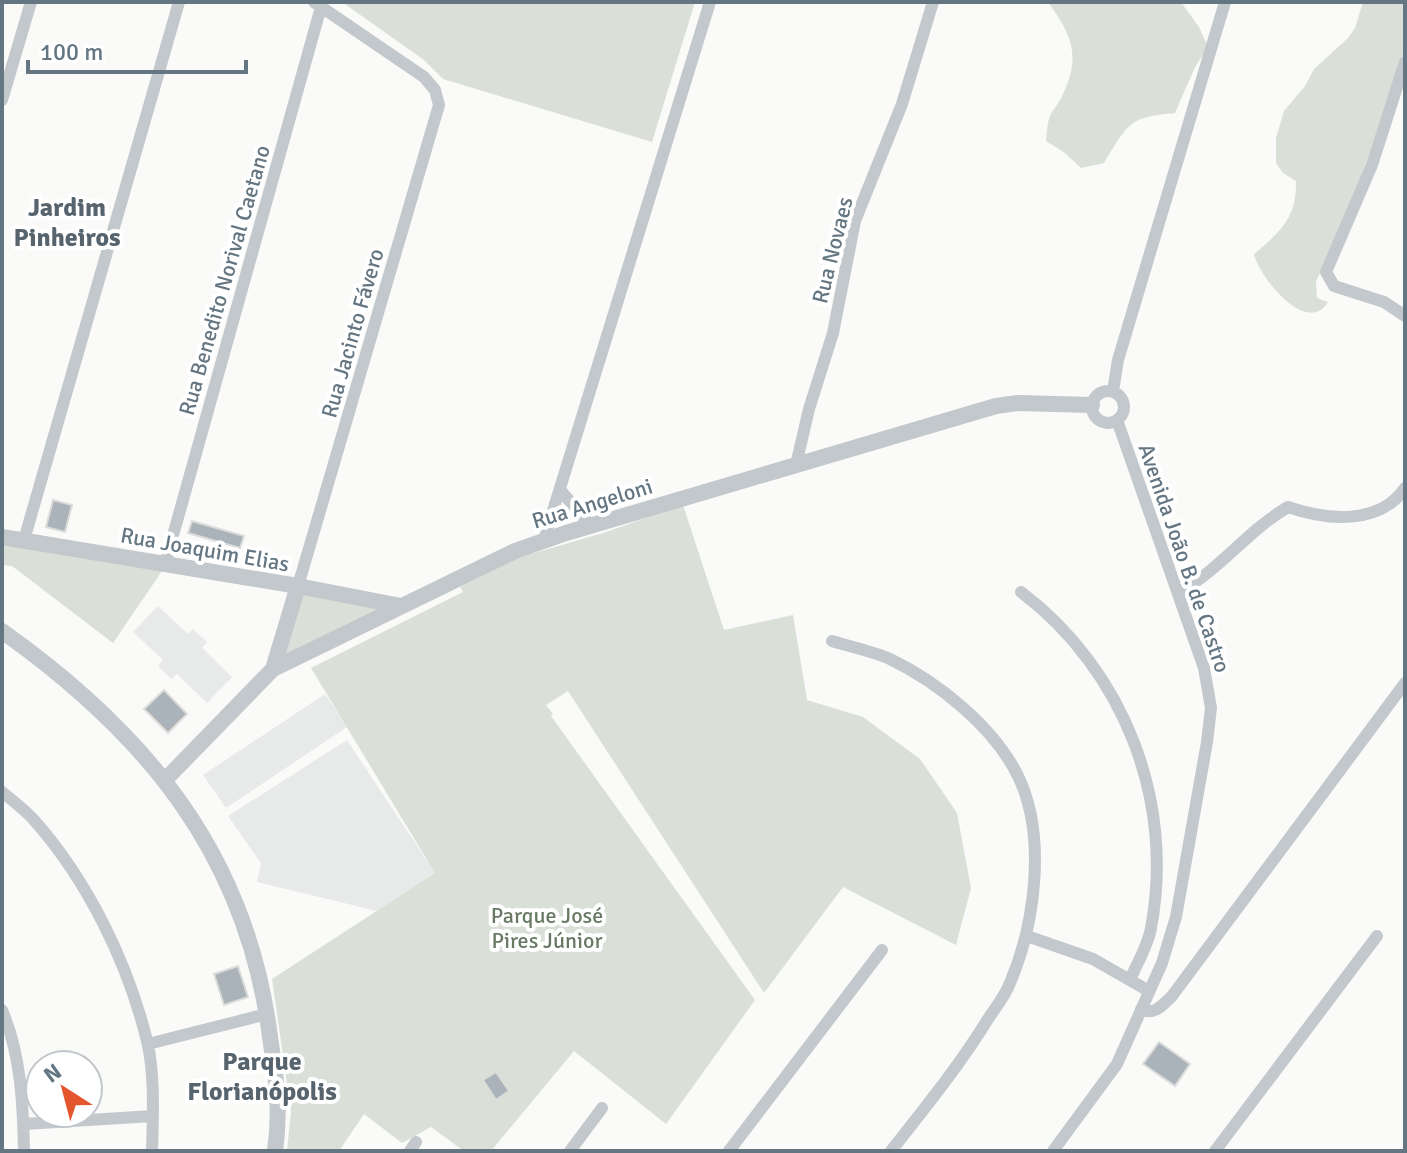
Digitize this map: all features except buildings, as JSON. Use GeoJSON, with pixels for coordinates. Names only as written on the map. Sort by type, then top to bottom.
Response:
{"type":"FeatureCollection","features":[{"type":"Feature","properties":{"kind":"street"},"geometry":{"type":"LineString","coordinates":[[2,100],[31,2]]}},
{"type":"Feature","properties":{"kind":"street"},"geometry":{"type":"LineString","coordinates":[[24,540],[179,2]]}},
{"type":"Feature","properties":{"kind":"street"},"geometry":{"type":"LineString","coordinates":[[544,540],[710,2]]}},
{"type":"Feature","properties":{"kind":"street","name":"Rua Novaes"},"geometry":{"type":"LineString","coordinates":[[796,465],[809,409],[833,333],[855,221],[902,104],[933,2]]}},
{"type":"Feature","properties":{"kind":"street"},"geometry":{"type":"LineString","coordinates":[[1113,391],[1118,360],[1225,2]]}},
{"type":"Feature","properties":{"kind":"street","name":"Rua Jacinto Fávero"},"geometry":{"type":"LineString","coordinates":[[298,586],[439,105],[435,90],[424,77],[318,4]]}},
{"type":"Feature","properties":{"kind":"street","name":"Rua Benedito Norival Caetano"},"geometry":{"type":"LineString","coordinates":[[165,564],[318,4]]}},
{"type":"Feature","properties":{"kind":"street"},"geometry":{"type":"LineString","coordinates":[[1405,62],[1372,165],[1326,272],[1334,286],[1384,302],[1405,316]]}},
{"type":"Feature","properties":{"kind":"street"},"geometry":{"type":"LineString","coordinates":[[1113,391],[1119,395],[1124,408],[1117,420],[1106,423],[1093,411],[1092,405],[1101,392],[1113,391]]}},
{"type":"Feature","properties":{"kind":"street","name":"Rua Angeloni"},"geometry":{"type":"LineString","coordinates":[[165,780],[273,669],[515,551],[590,525],[996,406],[1018,403],[1092,405]]}},
{"type":"Feature","properties":{"kind":"street","name":"Avenida João B. de Castro"},"geometry":{"type":"LineString","coordinates":[[1053,1151],[1117,1064],[1162,963],[1176,917],[1211,708],[1204,668],[1117,420]]}},
{"type":"Feature","properties":{"kind":"street"},"geometry":{"type":"LineString","coordinates":[[1178,593],[1203,579],[1273,516],[1288,507],[1323,516],[1350,518],[1376,512],[1398,499],[1405,488]]}},
{"type":"Feature","properties":{"kind":"street"},"geometry":{"type":"LineString","coordinates":[[561,491],[590,525]]}},
{"type":"Feature","properties":{"kind":"street","name":"Rua Joaquim Elias"},"geometry":{"type":"LineString","coordinates":[[2,537],[401,606]]}},
{"type":"Feature","properties":{"kind":"street"},"geometry":{"type":"LineString","coordinates":[[273,669],[298,586]]}},
{"type":"Feature","properties":{"kind":"street"},"geometry":{"type":"LineString","coordinates":[[1021,592],[1071,636],[1112,693],[1145,775],[1157,835],[1156,883],[1151,931],[1130,980]]}},
{"type":"Feature","properties":{"kind":"street"},"geometry":{"type":"LineString","coordinates":[[2,631],[53,667],[112,719],[189,812],[216,858],[239,907],[267,1014],[280,1120],[275,1151]]}},
{"type":"Feature","properties":{"kind":"street"},"geometry":{"type":"LineString","coordinates":[[832,641],[889,658],[946,693],[983,726],[1018,776],[1031,818],[1035,861],[1027,936],[1009,986],[969,1051],[891,1151]]}},
{"type":"Feature","properties":{"kind":"street"},"geometry":{"type":"LineString","coordinates":[[1141,1009],[1149,1012],[1158,1009],[1172,996],[1405,683]]}},
{"type":"Feature","properties":{"kind":"street"},"geometry":{"type":"LineString","coordinates":[[2,792],[33,819],[74,873],[103,924],[121,967],[148,1044],[152,1151]]}},
{"type":"Feature","properties":{"kind":"street"},"geometry":{"type":"LineString","coordinates":[[1027,936],[1093,959],[1149,991]]}},
{"type":"Feature","properties":{"kind":"street"},"geometry":{"type":"LineString","coordinates":[[1215,1151],[1377,936]]}},
{"type":"Feature","properties":{"kind":"street"},"geometry":{"type":"LineString","coordinates":[[729,1151],[882,950]]}},
{"type":"Feature","properties":{"kind":"street"},"geometry":{"type":"LineString","coordinates":[[2,1010],[10,1029],[23,1092],[24,1124]]}},
{"type":"Feature","properties":{"kind":"street"},"geometry":{"type":"LineString","coordinates":[[148,1044],[267,1014]]}},
{"type":"Feature","properties":{"kind":"street"},"geometry":{"type":"LineString","coordinates":[[570,1151],[602,1108]]}},
{"type":"Feature","properties":{"kind":"street"},"geometry":{"type":"LineString","coordinates":[[104,1119],[153,1116]]}},
{"type":"Feature","properties":{"kind":"street"},"geometry":{"type":"LineString","coordinates":[[24,1129],[24,1151]]}},
{"type":"Feature","properties":{"kind":"shaded area"},"geometry":{"type":"Polygon","coordinates":[[[158,606],[188,634],[193,629],[207,642],[202,648],[232,677],[207,703],[177,674],[171,679],[158,666],[163,660],[133,632],[158,606]]]}},
{"type":"Feature","properties":{"kind":"shaded area"},"geometry":{"type":"Polygon","coordinates":[[[325,694],[347,727],[226,808],[203,775],[325,694]]]}},
{"type":"Feature","properties":{"kind":"shaded area"},"geometry":{"type":"Polygon","coordinates":[[[347,740],[435,873],[377,911],[257,882],[261,863],[228,816],[347,740]]]}},
{"type":"Feature","properties":{"kind":"green space"},"geometry":{"type":"Polygon","coordinates":[[[342,2],[695,2],[652,142],[443,79],[424,60],[342,2]]]}},
{"type":"Feature","properties":{"kind":"green space"},"geometry":{"type":"Polygon","coordinates":[[[1048,2],[1181,2],[1199,27],[1208,47],[1195,67],[1175,113],[1147,117],[1130,125],[1104,163],[1081,168],[1046,141],[1049,119],[1062,97],[1072,68],[1068,36],[1048,2]]]}},
{"type":"Feature","properties":{"kind":"green space"},"geometry":{"type":"Polygon","coordinates":[[[1363,2],[1405,2],[1405,48],[1369,155],[1335,244],[1316,281],[1317,298],[1328,302],[1319,311],[1308,312],[1285,300],[1274,289],[1254,254],[1279,231],[1294,205],[1296,181],[1283,173],[1276,163],[1276,138],[1284,111],[1305,86],[1314,69],[1348,38],[1355,28],[1363,2]]]}},
{"type":"Feature","properties":{"kind":"green space","name":"Parque José Pires Júnior"},"geometry":{"type":"Polygon","coordinates":[[[683,505],[724,630],[793,615],[807,700],[863,717],[920,759],[957,813],[971,888],[956,945],[843,887],[764,993],[568,691],[546,705],[553,714],[551,716],[755,1000],[666,1124],[574,1051],[491,1151],[464,1151],[431,1127],[402,1143],[364,1114],[339,1151],[287,1151],[291,1111],[272,979],[435,873],[311,668],[463,592],[460,587],[517,558],[683,505]]]}},
{"type":"Feature","properties":{"kind":"green space"},"geometry":{"type":"Polygon","coordinates":[[[2,540],[164,568],[113,643],[12,566],[2,565],[2,540]]]}},
{"type":"Feature","properties":{"kind":"green space"},"geometry":{"type":"Polygon","coordinates":[[[301,591],[388,608],[279,661],[301,591]]]}},
{"type":"Feature","properties":{"kind":"district","name":"Jardim Pinheiros"},"geometry":{"type":"Point","coordinates":[67,222]}},
{"type":"Feature","properties":{"kind":"district","name":"Parque Florianópolis"},"geometry":{"type":"Point","coordinates":[262,1076]}}]}
